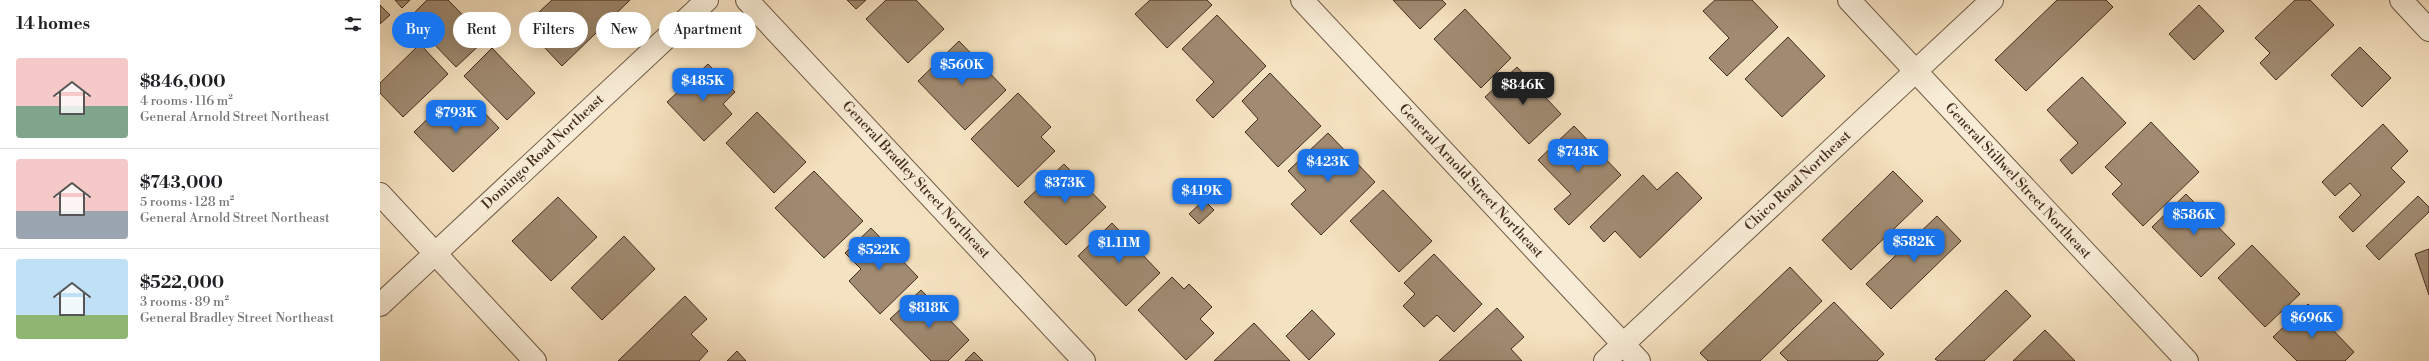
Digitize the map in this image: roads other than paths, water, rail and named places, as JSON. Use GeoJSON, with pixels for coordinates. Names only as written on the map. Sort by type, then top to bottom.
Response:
{"type":"FeatureCollection","features":[{"type":"Feature","properties":{"kind":"street","name":"Domingo Road Northeast"},"geometry":{"type":"LineString","coordinates":[[380,305],[707,0]]}},
{"type":"Feature","properties":{"kind":"street","name":"General Bradley Street Northeast"},"geometry":{"type":"LineString","coordinates":[[747,0],[1084,361]]}},
{"type":"Feature","properties":{"kind":"street","name":"General Arnold Street Northeast"},"geometry":{"type":"LineString","coordinates":[[1302,0],[1640,361]]}},
{"type":"Feature","properties":{"kind":"street","name":"General Stillwel Street Northeast"},"geometry":{"type":"LineString","coordinates":[[1849,0],[2187,361]]}},
{"type":"Feature","properties":{"kind":"street","name":"Chico Road Northeast"},"geometry":{"type":"LineString","coordinates":[[1604,361],[1992,0]]}},
{"type":"Feature","properties":{"kind":"street"},"geometry":{"type":"LineString","coordinates":[[2401,0],[2429,30]]}},
{"type":"Feature","properties":{"kind":"street"},"geometry":{"type":"LineString","coordinates":[[380,194],[535,361]]}}]}
